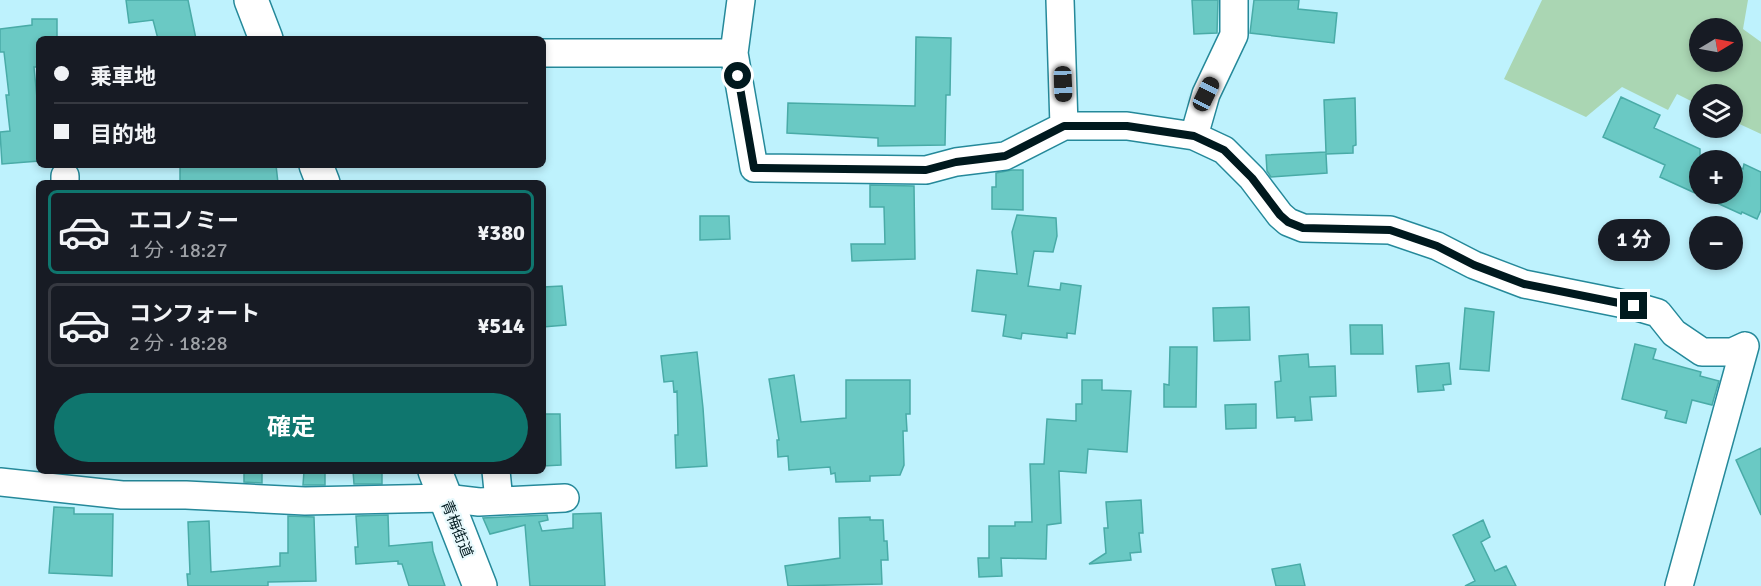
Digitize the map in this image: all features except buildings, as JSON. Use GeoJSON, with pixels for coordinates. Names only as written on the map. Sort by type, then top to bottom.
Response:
{"type":"FeatureCollection","features":[{"type":"Feature","properties":{"kind":"main road"},"geometry":{"type":"LineString","coordinates":[[250,0],[266,36]]}},
{"type":"Feature","properties":{"kind":"main road","name":"青梅街道"},"geometry":{"type":"LineString","coordinates":[[440,484],[480,586]]}},
{"type":"Feature","properties":{"kind":"street"},"geometry":{"type":"LineString","coordinates":[[741,0],[734,53],[754,168],[926,170],[956,162],[1005,156],[1064,126],[1127,126],[1194,136],[1224,150],[1252,178],[1280,215],[1288,222],[1303,228],[1390,230],[1437,246],[1474,265],[1524,284],[1658,313],[1674,333],[1702,352],[1732,352],[1745,346],[1679,586]]}},
{"type":"Feature","properties":{"kind":"street"},"geometry":{"type":"LineString","coordinates":[[1060,0],[1064,126]]}},
{"type":"Feature","properties":{"kind":"street"},"geometry":{"type":"LineString","coordinates":[[1194,136],[1206,94],[1234,35],[1234,0]]}},
{"type":"Feature","properties":{"kind":"street"},"geometry":{"type":"LineString","coordinates":[[546,53],[734,53]]}},
{"type":"Feature","properties":{"kind":"street"},"geometry":{"type":"LineString","coordinates":[[496,474],[499,501]]}},
{"type":"Feature","properties":{"kind":"street"},"geometry":{"type":"LineString","coordinates":[[0,482],[70,481],[122,495],[305,501],[440,484],[479,502],[565,498]]}},
{"type":"Feature","properties":{"kind":"green space"},"geometry":{"type":"Polygon","coordinates":[[[1542,0],[1748,0],[1743,29],[1761,42],[1761,134],[1743,126],[1743,84],[1689,84],[1689,100],[1677,94],[1668,110],[1622,87],[1586,117],[1504,79],[1542,0]]]}},
{"type":"Feature","properties":{"kind":"route"},"geometry":{"type":"LineString","coordinates":[[738,76],[754,168],[926,170],[956,162],[1005,156],[1064,126],[1127,126],[1194,136],[1224,150],[1252,178],[1280,215],[1288,222],[1303,228],[1390,230],[1437,246],[1474,265],[1524,284],[1634,306]]}}]}
